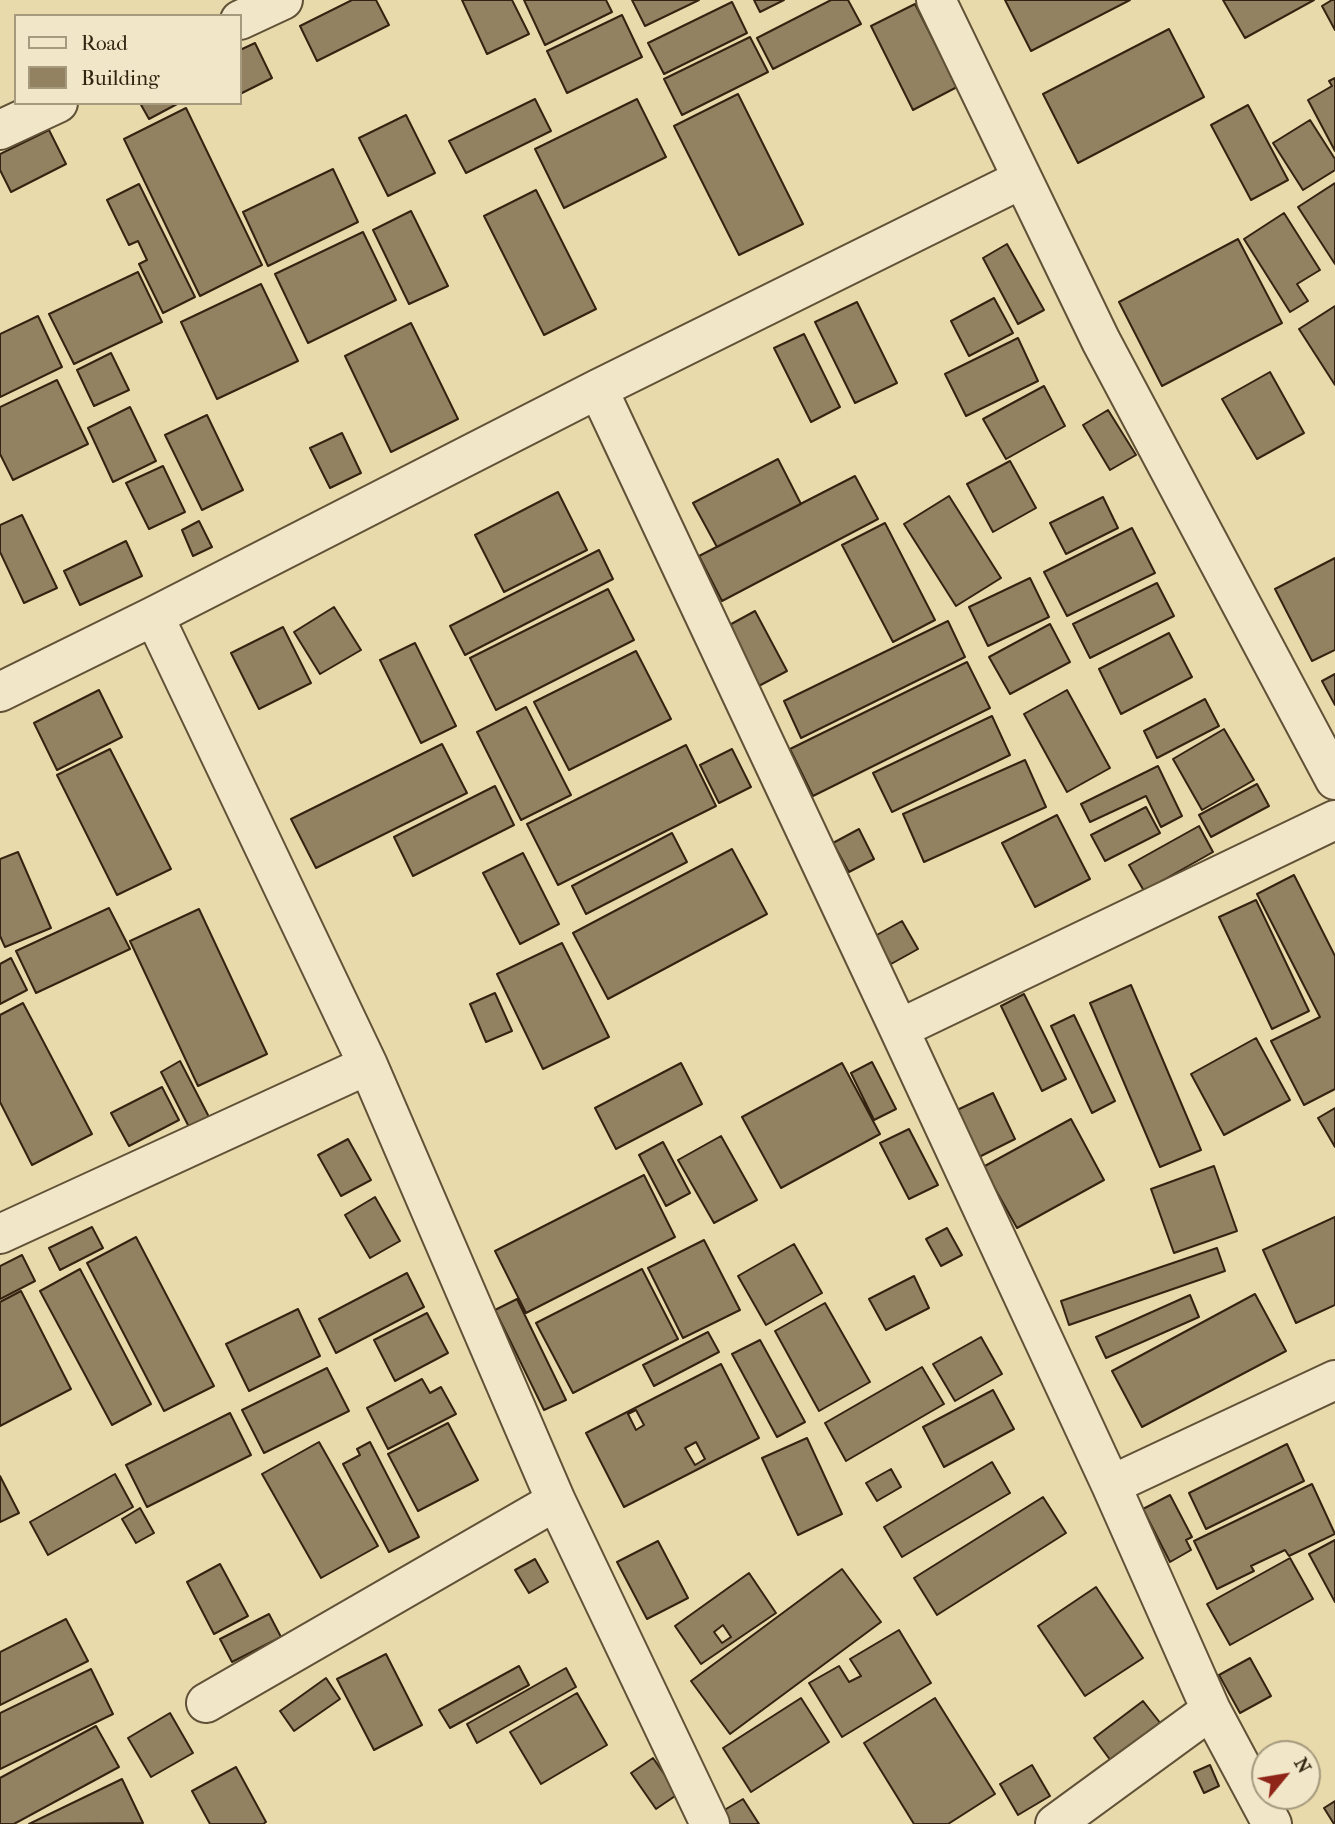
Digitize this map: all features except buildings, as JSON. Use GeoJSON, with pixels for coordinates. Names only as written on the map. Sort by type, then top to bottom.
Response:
{"type":"FeatureCollection","features":[{"type":"Feature","properties":{"kind":"street"},"geometry":{"type":"LineString","coordinates":[[242,19],[283,0]]}},
{"type":"Feature","properties":{"kind":"street"},"geometry":{"type":"LineString","coordinates":[[936,0],[1101,341],[1335,780]]}},
{"type":"Feature","properties":{"kind":"street"},"geometry":{"type":"LineString","coordinates":[[0,130],[54,105]]}},
{"type":"Feature","properties":{"kind":"street"},"geometry":{"type":"LineString","coordinates":[[0,692],[598,389],[1022,179]]}},
{"type":"Feature","properties":{"kind":"street"},"geometry":{"type":"LineString","coordinates":[[598,389],[1111,1485],[1212,1710],[1272,1824]]}},
{"type":"Feature","properties":{"kind":"street"},"geometry":{"type":"LineString","coordinates":[[154,616],[368,1065],[556,1501],[710,1824]]}},
{"type":"Feature","properties":{"kind":"street"},"geometry":{"type":"LineString","coordinates":[[899,1029],[1335,820]]}},
{"type":"Feature","properties":{"kind":"street"},"geometry":{"type":"LineString","coordinates":[[0,1234],[368,1065]]}},
{"type":"Feature","properties":{"kind":"street"},"geometry":{"type":"LineString","coordinates":[[1111,1485],[1335,1380]]}},
{"type":"Feature","properties":{"kind":"street"},"geometry":{"type":"LineString","coordinates":[[206,1703],[556,1501]]}},
{"type":"Feature","properties":{"kind":"street"},"geometry":{"type":"LineString","coordinates":[[1055,1824],[1212,1710]]}}]}
